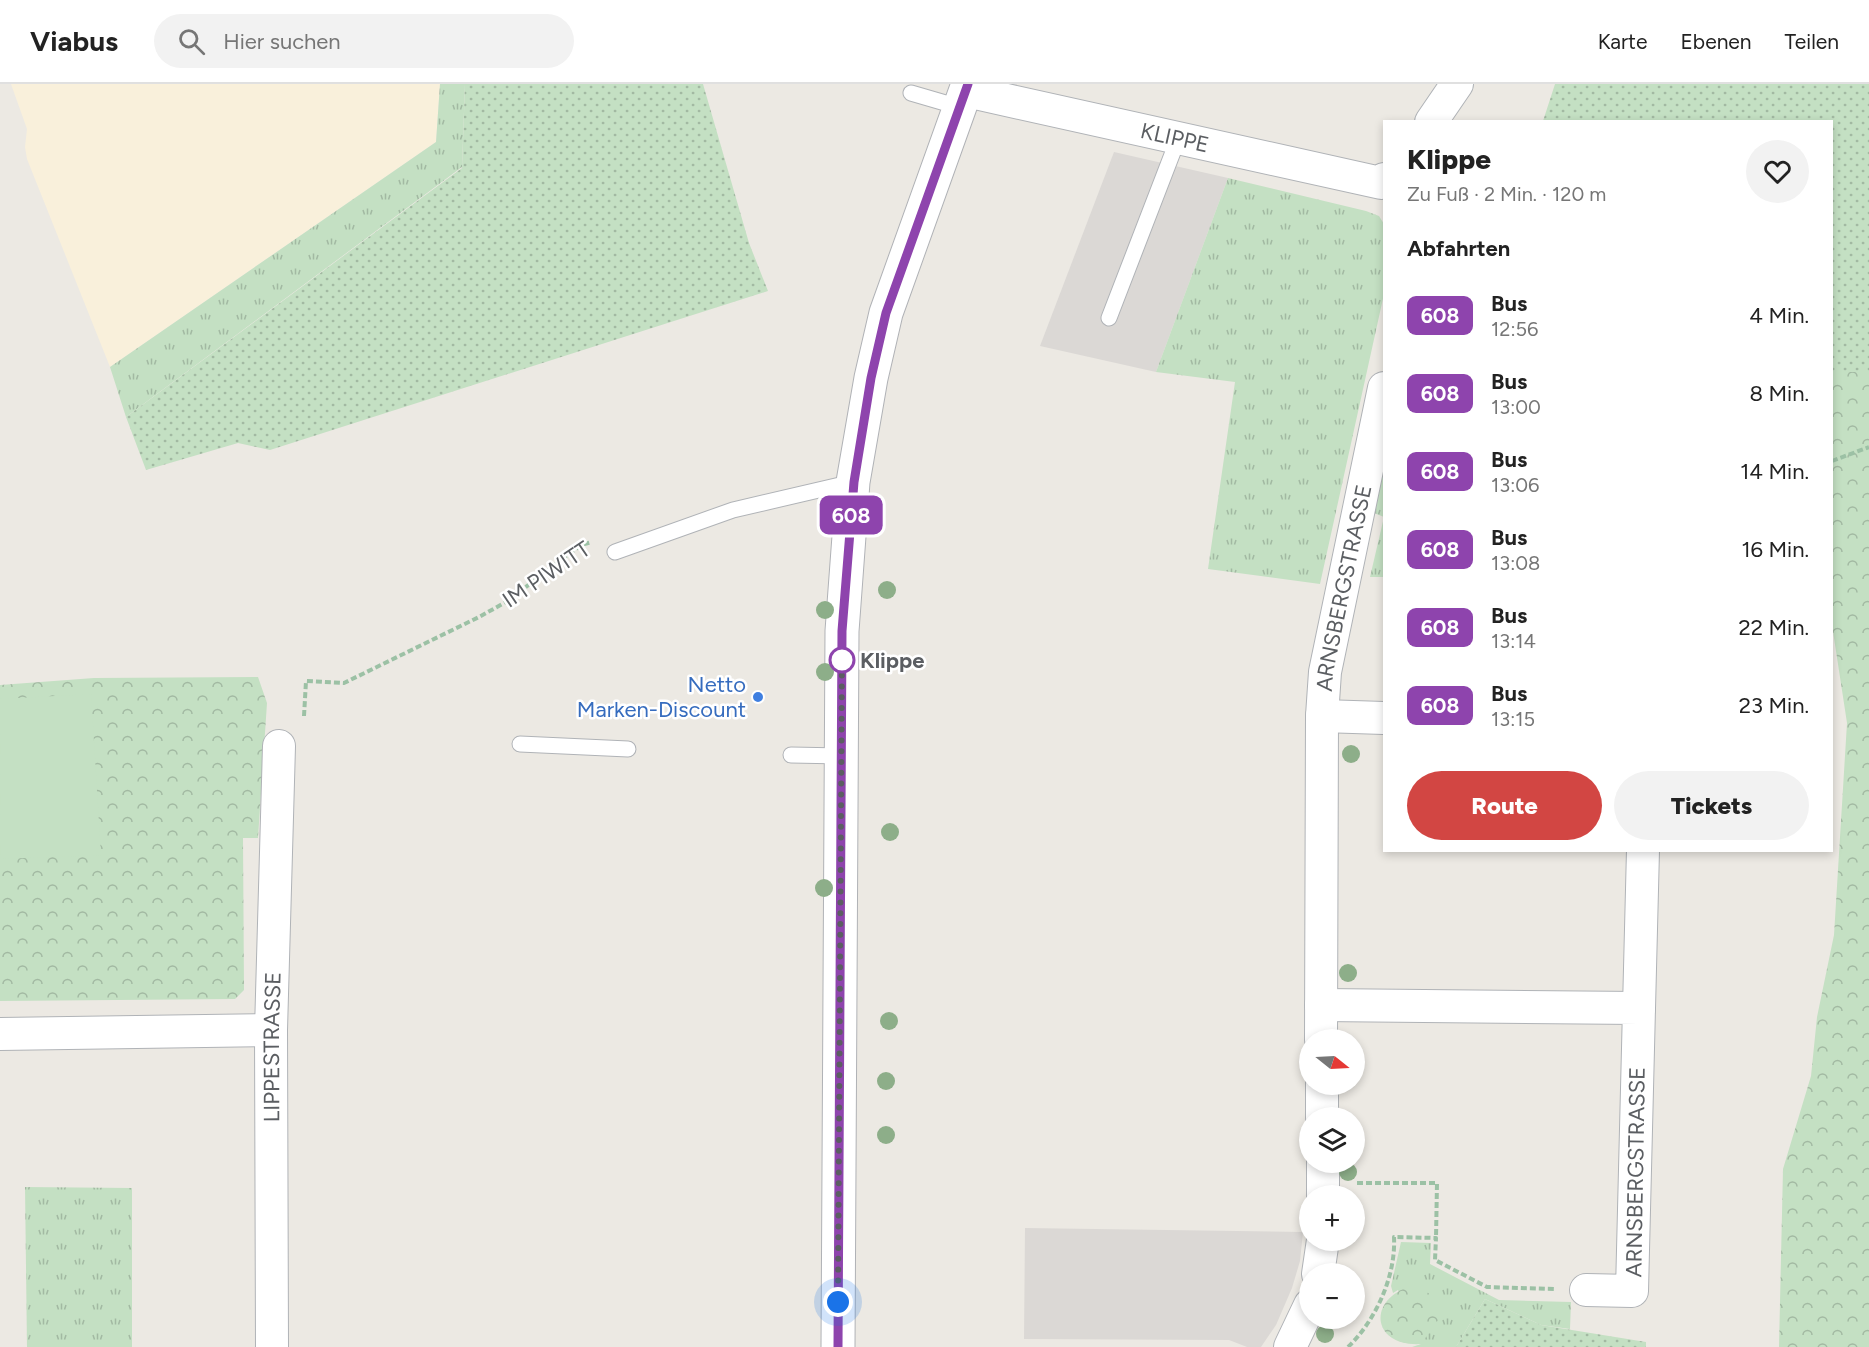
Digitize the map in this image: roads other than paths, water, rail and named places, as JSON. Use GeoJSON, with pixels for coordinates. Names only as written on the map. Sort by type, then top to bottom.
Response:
{"type":"FeatureCollection","features":[{"type":"Feature","properties":{"kind":"main road"},"geometry":{"type":"LineString","coordinates":[[838,1347],[842,631],[854,482],[871,378],[886,313],[964,94]]}},
{"type":"Feature","properties":{"kind":"street"},"geometry":{"type":"LineString","coordinates":[[1432,120],[1457,84]]}},
{"type":"Feature","properties":{"kind":"street","name":"KLIPPE"},"geometry":{"type":"LineString","coordinates":[[964,94],[1383,182]]}},
{"type":"Feature","properties":{"kind":"street","name":"ARNSBERGSTRASSE"},"geometry":{"type":"LineString","coordinates":[[1322,1029],[1322,716],[1325,672],[1383,393]]}},
{"type":"Feature","properties":{"kind":"street","name":"ARNSBERGSTRASSE"},"geometry":{"type":"LineString","coordinates":[[1322,716],[1383,718]]}},
{"type":"Feature","properties":{"kind":"street","name":"LIPPESTRASSE"},"geometry":{"type":"LineString","coordinates":[[272,1347],[271,1030],[279,746]]}},
{"type":"Feature","properties":{"kind":"street","name":"ARNSBERGSTRASSE"},"geometry":{"type":"LineString","coordinates":[[1586,1290],[1632,1291],[1643,852]]}},
{"type":"Feature","properties":{"kind":"street"},"geometry":{"type":"LineString","coordinates":[[1321,1005],[1639,1008]]}},
{"type":"Feature","properties":{"kind":"street"},"geometry":{"type":"LineString","coordinates":[[0,1034],[271,1030]]}},
{"type":"Feature","properties":{"kind":"street"},"geometry":{"type":"LineString","coordinates":[[1290,1347],[1299,1328]]}},
{"type":"Feature","properties":{"kind":"lane"},"geometry":{"type":"LineString","coordinates":[[911,93],[964,94]]}},
{"type":"Feature","properties":{"kind":"lane"},"geometry":{"type":"LineString","coordinates":[[1109,318],[1178,139]]}},
{"type":"Feature","properties":{"kind":"lane","name":"IM PIWITT"},"geometry":{"type":"LineString","coordinates":[[616,551],[733,510],[854,482]]}},
{"type":"Feature","properties":{"kind":"lane"},"geometry":{"type":"LineString","coordinates":[[520,744],[628,749]]}},
{"type":"Feature","properties":{"kind":"lane"},"geometry":{"type":"LineString","coordinates":[[790,755],[842,756]]}},
{"type":"Feature","properties":{"kind":"place","name":"Klippe"},"geometry":{"type":"Point","coordinates":[842,660]}},
{"type":"Feature","properties":{"kind":"place","name":"Netto Marken-Discount"},"geometry":{"type":"Point","coordinates":[758,697]}}]}
